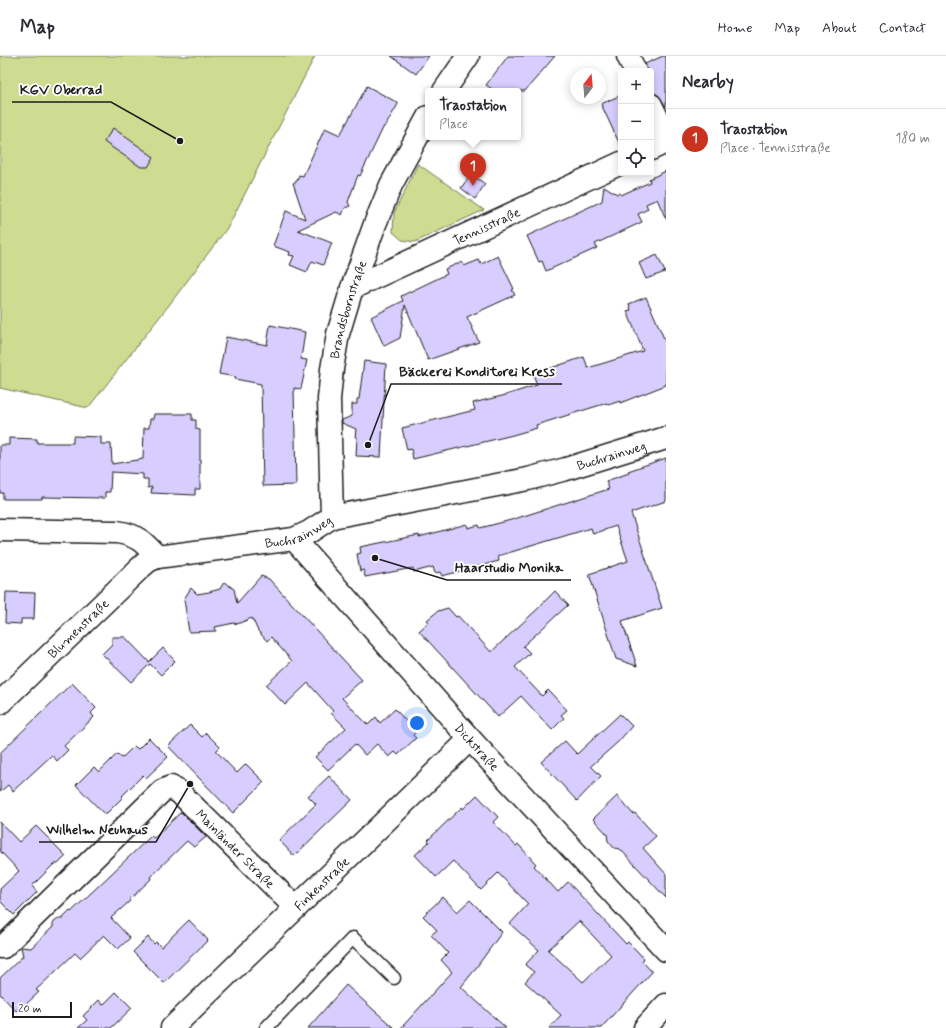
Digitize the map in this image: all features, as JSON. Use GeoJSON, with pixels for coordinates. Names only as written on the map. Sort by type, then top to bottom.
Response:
{"type":"FeatureCollection","features":[{"type":"Feature","properties":{"kind":"street"},"geometry":{"type":"LineString","coordinates":[[446,88],[468,56]]}},
{"type":"Feature","properties":{"kind":"street"},"geometry":{"type":"LineString","coordinates":[[628,56],[634,68]]}},
{"type":"Feature","properties":{"kind":"street"},"geometry":{"type":"LineString","coordinates":[[654,110],[666,136]]}},
{"type":"Feature","properties":{"kind":"street","name":"Brandsbornstraße"},"geometry":{"type":"LineString","coordinates":[[332,517],[329,434],[330,384],[338,334],[352,288],[375,224],[392,185],[425,123]]}},
{"type":"Feature","properties":{"kind":"street"},"geometry":{"type":"LineString","coordinates":[[654,148],[666,142]]}},
{"type":"Feature","properties":{"kind":"street","name":"Tennisstraße"},"geometry":{"type":"LineString","coordinates":[[352,288],[618,164]]}},
{"type":"Feature","properties":{"kind":"street","name":"Buchrainweg"},"geometry":{"type":"LineString","coordinates":[[157,557],[294,539],[309,532],[332,517],[528,479],[566,469],[666,438]]}},
{"type":"Feature","properties":{"kind":"street"},"geometry":{"type":"LineString","coordinates":[[0,530],[117,532],[142,541],[157,557]]}},
{"type":"Feature","properties":{"kind":"street","name":"Dickstraße"},"geometry":{"type":"LineString","coordinates":[[294,539],[470,739],[666,950]]}},
{"type":"Feature","properties":{"kind":"street","name":"Blumenstraße"},"geometry":{"type":"LineString","coordinates":[[0,703],[140,568],[148,561],[157,557]]}},
{"type":"Feature","properties":{"kind":"street","name":"Finkenstraße"},"geometry":{"type":"LineString","coordinates":[[172,1028],[470,739]]}},
{"type":"Feature","properties":{"kind":"street","name":"Mainländer Straße"},"geometry":{"type":"LineString","coordinates":[[0,947],[3,947],[162,792],[171,787],[180,793],[296,908]]}},
{"type":"Feature","properties":{"kind":"street"},"geometry":{"type":"LineString","coordinates":[[645,1028],[666,1005]]}},
{"type":"Feature","properties":{"kind":"lane"},"geometry":{"type":"LineString","coordinates":[[266,1028],[353,938],[394,978]]}},
{"type":"Feature","properties":{"kind":"green space"},"geometry":{"type":"Polygon","coordinates":[[[0,56],[315,56],[228,227],[88,408],[0,388],[0,56]]]}},
{"type":"Feature","properties":{"kind":"green space"},"geometry":{"type":"Polygon","coordinates":[[[418,164],[484,210],[415,242],[402,240],[393,232],[394,213],[418,164]]]}},
{"type":"Feature","properties":{"kind":"building"},"geometry":{"type":"Polygon","coordinates":[[[391,56],[429,56],[416,74],[391,56]]]}},
{"type":"Feature","properties":{"kind":"building"},"geometry":{"type":"Polygon","coordinates":[[[508,56],[555,56],[525,91],[521,91],[521,88],[490,88],[486,85],[508,56]]]}},
{"type":"Feature","properties":{"kind":"building"},"geometry":{"type":"Polygon","coordinates":[[[666,56],[666,107],[658,95],[654,93],[654,68],[646,68],[645,64],[666,56]]]}},
{"type":"Feature","properties":{"kind":"building"},"geometry":{"type":"Polygon","coordinates":[[[367,86],[398,104],[385,127],[384,126],[360,176],[358,175],[348,202],[350,206],[345,208],[342,215],[336,212],[298,230],[332,243],[323,265],[312,261],[307,272],[290,265],[294,256],[289,255],[290,252],[273,246],[286,211],[305,219],[293,183],[297,181],[299,175],[303,176],[325,128],[340,135],[367,86]]]}},
{"type":"Feature","properties":{"kind":"building"},"geometry":{"type":"Polygon","coordinates":[[[618,96],[618,141],[601,104],[606,104],[606,102],[618,96]]]}},
{"type":"Feature","properties":{"kind":"building"},"geometry":{"type":"Polygon","coordinates":[[[113,128],[154,157],[148,167],[141,167],[104,142],[113,128]]]}},
{"type":"Feature","properties":{"kind":"building"},"geometry":{"type":"Polygon","coordinates":[[[666,171],[666,219],[657,199],[646,204],[648,209],[638,214],[642,222],[595,244],[597,248],[546,271],[542,261],[539,262],[527,236],[602,201],[604,186],[617,194],[620,193],[621,195],[650,182],[649,179],[666,171]]]}},
{"type":"Feature","properties":{"kind":"building"},"geometry":{"type":"Polygon","coordinates":[[[471,174],[485,184],[475,199],[461,188],[471,174]]]}},
{"type":"Feature","properties":{"kind":"building"},"geometry":{"type":"Polygon","coordinates":[[[657,255],[665,272],[646,279],[639,263],[657,255]]]}},
{"type":"Feature","properties":{"kind":"building"},"geometry":{"type":"Polygon","coordinates":[[[498,256],[514,289],[512,290],[515,295],[467,317],[479,342],[428,360],[405,305],[400,338],[384,346],[371,317],[403,301],[401,296],[447,274],[445,269],[462,262],[464,266],[479,260],[481,264],[498,256]]]}},
{"type":"Feature","properties":{"kind":"building"},"geometry":{"type":"Polygon","coordinates":[[[646,297],[666,343],[666,385],[620,403],[620,401],[608,405],[607,403],[536,425],[537,428],[413,459],[411,449],[407,450],[402,428],[475,410],[473,403],[506,395],[537,385],[533,374],[584,357],[588,368],[643,351],[627,311],[631,310],[629,304],[646,297]]]}},
{"type":"Feature","properties":{"kind":"building"},"geometry":{"type":"Polygon","coordinates":[[[270,325],[305,332],[301,359],[307,360],[301,389],[294,388],[296,485],[263,486],[261,384],[219,374],[226,337],[267,345],[270,325]]]}},
{"type":"Feature","properties":{"kind":"building"},"geometry":{"type":"Polygon","coordinates":[[[364,361],[386,364],[381,457],[356,456],[356,429],[342,423],[342,420],[352,416],[352,404],[357,404],[357,399],[359,399],[364,361]]]}},
{"type":"Feature","properties":{"kind":"building"},"geometry":{"type":"Polygon","coordinates":[[[154,414],[192,414],[192,420],[196,420],[196,429],[200,430],[200,489],[195,489],[195,495],[151,493],[152,487],[148,488],[148,479],[143,479],[143,474],[111,472],[110,492],[105,492],[105,498],[42,497],[42,499],[3,499],[3,493],[0,493],[0,445],[9,445],[9,438],[37,439],[37,443],[73,443],[73,436],[101,437],[101,444],[111,444],[112,464],[143,459],[144,428],[149,428],[150,419],[153,419],[154,414]]]}},
{"type":"Feature","properties":{"kind":"building"},"geometry":{"type":"Polygon","coordinates":[[[666,458],[666,501],[631,513],[662,608],[622,621],[637,666],[616,659],[589,574],[628,561],[616,526],[593,534],[591,528],[498,556],[499,561],[442,576],[440,572],[435,573],[433,567],[414,572],[413,568],[365,577],[364,570],[360,571],[357,554],[361,553],[360,547],[419,535],[419,537],[467,524],[468,528],[479,525],[480,528],[511,520],[609,489],[606,481],[629,473],[628,471],[666,458]]]}},
{"type":"Feature","properties":{"kind":"building"},"geometry":{"type":"Polygon","coordinates":[[[261,576],[269,579],[362,680],[342,698],[368,725],[376,717],[380,723],[395,709],[416,732],[413,735],[416,738],[398,755],[395,752],[389,757],[377,744],[365,755],[355,744],[328,770],[315,757],[346,728],[331,713],[333,711],[308,683],[285,705],[266,685],[292,661],[271,637],[267,641],[258,631],[252,618],[237,624],[234,623],[215,627],[216,631],[189,632],[184,599],[191,588],[197,594],[209,592],[220,589],[224,582],[234,589],[237,603],[261,576]]]}},
{"type":"Feature","properties":{"kind":"building"},"geometry":{"type":"Polygon","coordinates":[[[555,591],[568,605],[523,646],[530,653],[515,667],[542,696],[548,690],[567,710],[561,715],[564,718],[552,730],[521,696],[498,717],[419,631],[429,622],[427,620],[438,611],[448,608],[456,617],[458,616],[491,652],[555,591]]]}},
{"type":"Feature","properties":{"kind":"building"},"geometry":{"type":"Polygon","coordinates":[[[6,592],[35,593],[34,619],[21,619],[21,624],[5,623],[6,592]]]}},
{"type":"Feature","properties":{"kind":"building"},"geometry":{"type":"Polygon","coordinates":[[[112,637],[125,637],[149,662],[163,648],[175,661],[161,675],[150,664],[131,682],[102,654],[112,644],[112,637]]]}},
{"type":"Feature","properties":{"kind":"building"},"geometry":{"type":"Polygon","coordinates":[[[72,683],[96,708],[91,713],[94,717],[64,746],[68,750],[57,761],[52,755],[13,791],[8,785],[0,792],[0,753],[72,683]]]}},
{"type":"Feature","properties":{"kind":"building"},"geometry":{"type":"Polygon","coordinates":[[[620,714],[632,726],[618,742],[591,766],[601,776],[577,801],[541,762],[565,741],[577,754],[620,714]]]}},
{"type":"Feature","properties":{"kind":"building"},"geometry":{"type":"Polygon","coordinates":[[[190,725],[202,737],[206,733],[220,747],[216,751],[237,773],[246,764],[264,782],[233,813],[168,746],[190,725]]]}},
{"type":"Feature","properties":{"kind":"building"},"geometry":{"type":"Polygon","coordinates":[[[149,738],[168,757],[146,778],[143,775],[105,815],[76,785],[94,767],[99,772],[117,754],[122,758],[134,746],[138,749],[149,738]]]}},
{"type":"Feature","properties":{"kind":"building"},"geometry":{"type":"Polygon","coordinates":[[[329,776],[352,800],[294,856],[279,840],[316,804],[308,796],[329,776]]]}},
{"type":"Feature","properties":{"kind":"building"},"geometry":{"type":"Polygon","coordinates":[[[477,795],[498,817],[493,822],[516,846],[518,844],[536,864],[534,866],[558,892],[568,882],[626,944],[628,942],[644,959],[642,961],[652,972],[601,1028],[549,1028],[561,1015],[525,982],[534,972],[525,965],[539,950],[510,924],[528,904],[498,873],[481,890],[453,861],[436,877],[415,855],[429,842],[428,840],[462,807],[463,809],[477,795]],[[579,921],[548,950],[583,982],[611,955],[579,921]]]}},
{"type":"Feature","properties":{"kind":"building"},"geometry":{"type":"Polygon","coordinates":[[[617,796],[656,836],[643,848],[666,874],[666,898],[620,849],[614,848],[608,841],[607,834],[593,819],[617,796]]]}},
{"type":"Feature","properties":{"kind":"building"},"geometry":{"type":"Polygon","coordinates":[[[181,812],[206,837],[194,847],[187,841],[150,877],[151,879],[129,900],[130,901],[111,918],[130,938],[118,949],[104,935],[80,958],[75,953],[36,990],[39,992],[23,1007],[22,1006],[16,1011],[0,994],[0,978],[23,956],[21,947],[31,948],[53,927],[53,923],[58,919],[62,919],[70,911],[71,912],[151,836],[154,838],[181,812]]]}},
{"type":"Feature","properties":{"kind":"building"},"geometry":{"type":"Polygon","coordinates":[[[0,822],[19,842],[36,826],[66,856],[58,864],[54,864],[32,886],[37,892],[14,915],[0,901],[0,889],[19,871],[0,851],[0,822]]]}},
{"type":"Feature","properties":{"kind":"building"},"geometry":{"type":"Polygon","coordinates":[[[443,897],[457,912],[470,900],[502,932],[461,987],[506,1028],[401,1028],[452,972],[441,960],[448,953],[431,935],[437,930],[423,916],[443,897]]]}},
{"type":"Feature","properties":{"kind":"building"},"geometry":{"type":"Polygon","coordinates":[[[189,920],[208,940],[164,983],[133,952],[148,937],[154,944],[156,942],[161,947],[189,920]]]}},
{"type":"Feature","properties":{"kind":"building"},"geometry":{"type":"Polygon","coordinates":[[[346,985],[394,1028],[308,1028],[346,985]]]}},
{"type":"Feature","properties":{"kind":"building"},"geometry":{"type":"Polygon","coordinates":[[[116,992],[132,1008],[111,1028],[78,1028],[87,1020],[83,1016],[99,1000],[103,1005],[116,992]]]}},
{"type":"Feature","properties":{"kind":"place","name":"KGV Oberrad"},"geometry":{"type":"Point","coordinates":[180,141]}},
{"type":"Feature","properties":{"kind":"place","name":"Traostation"},"geometry":{"type":"Point","coordinates":[473,186]}},
{"type":"Feature","properties":{"kind":"place","name":"Bäckerei Konditorei Kress"},"geometry":{"type":"Point","coordinates":[368,445]}},
{"type":"Feature","properties":{"kind":"place","name":"Haarstudio Monika"},"geometry":{"type":"Point","coordinates":[375,558]}},
{"type":"Feature","properties":{"kind":"place","name":"Wilhelm Neuhaus"},"geometry":{"type":"Point","coordinates":[190,784]}}]}
